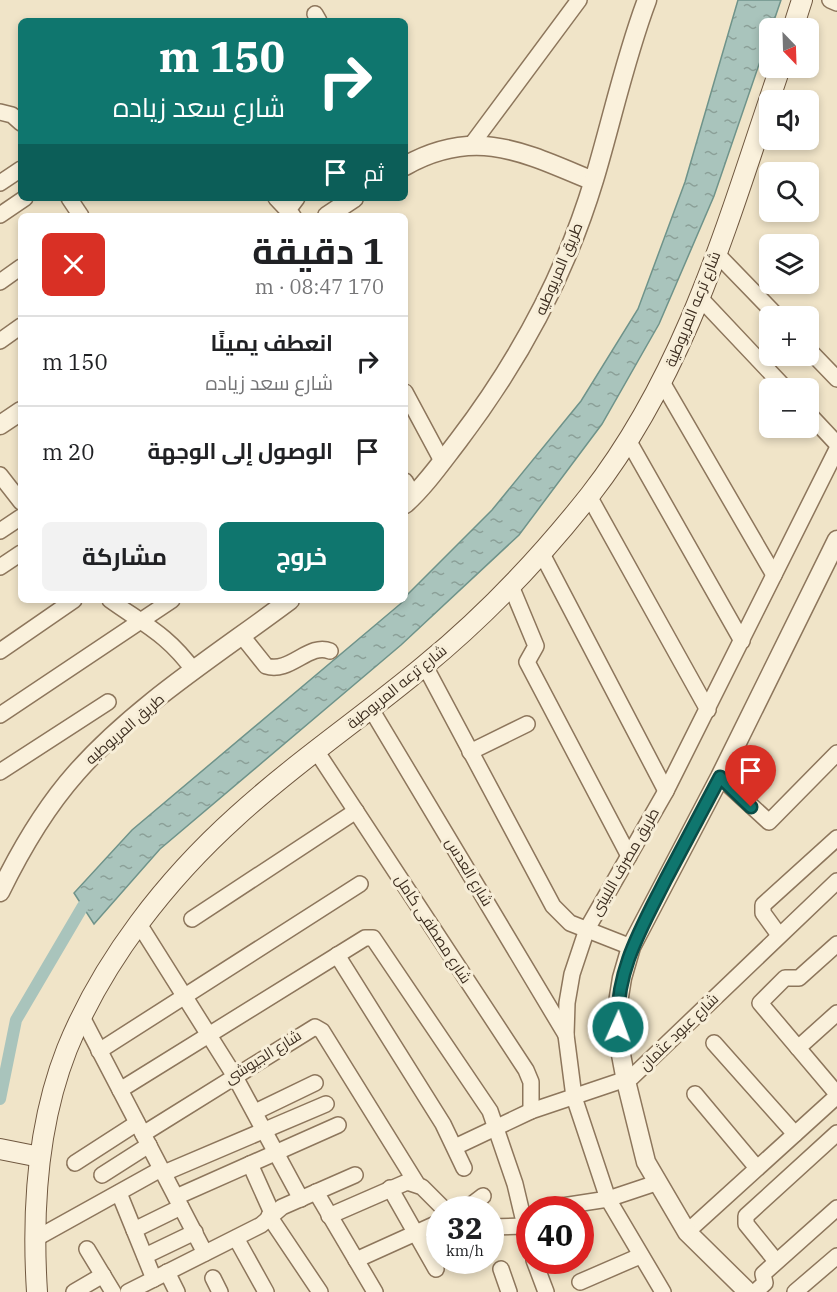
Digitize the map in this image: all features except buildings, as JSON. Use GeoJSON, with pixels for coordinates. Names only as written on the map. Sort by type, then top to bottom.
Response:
{"type":"FeatureCollection","features":[{"type":"Feature","properties":{"kind":"main road"},"geometry":{"type":"LineString","coordinates":[[796,18],[802,0]]}},
{"type":"Feature","properties":{"kind":"main road","name":"شارع ترعه المريوطية"},"geometry":{"type":"LineString","coordinates":[[37,1292],[34,1156],[66,1051],[82,1017],[139,924],[203,848],[239,814],[425,666],[511,586],[589,496],[628,440],[662,382],[701,299],[777,78]]}},
{"type":"Feature","properties":{"kind":"main road"},"geometry":{"type":"LineString","coordinates":[[0,1149],[34,1156]]}},
{"type":"Feature","properties":{"kind":"street"},"geometry":{"type":"LineString","coordinates":[[472,144],[579,0]]}},
{"type":"Feature","properties":{"kind":"street","name":"طريق المريوطيه"},"geometry":{"type":"LineString","coordinates":[[408,494],[442,461],[503,378],[542,312],[566,260],[593,181],[647,0]]}},
{"type":"Feature","properties":{"kind":"street"},"geometry":{"type":"LineString","coordinates":[[830,0],[837,3]]}},
{"type":"Feature","properties":{"kind":"street"},"geometry":{"type":"LineString","coordinates":[[0,112],[12,115],[18,120]]}},
{"type":"Feature","properties":{"kind":"street"},"geometry":{"type":"LineString","coordinates":[[408,165],[434,152],[472,144],[522,152],[593,181]]}},
{"type":"Feature","properties":{"kind":"street"},"geometry":{"type":"LineString","coordinates":[[0,183],[18,171]]}},
{"type":"Feature","properties":{"kind":"street"},"geometry":{"type":"LineString","coordinates":[[0,215],[21,201]]}},
{"type":"Feature","properties":{"kind":"street"},"geometry":{"type":"LineString","coordinates":[[332,213],[350,201]]}},
{"type":"Feature","properties":{"kind":"street"},"geometry":{"type":"LineString","coordinates":[[717,254],[767,306]]}},
{"type":"Feature","properties":{"kind":"street"},"geometry":{"type":"LineString","coordinates":[[0,282],[18,269]]}},
{"type":"Feature","properties":{"kind":"street"},"geometry":{"type":"LineString","coordinates":[[701,299],[776,378]]}},
{"type":"Feature","properties":{"kind":"street"},"geometry":{"type":"LineString","coordinates":[[0,341],[18,328]]}},
{"type":"Feature","properties":{"kind":"street"},"geometry":{"type":"LineString","coordinates":[[819,360],[837,379]]}},
{"type":"Feature","properties":{"kind":"street"},"geometry":{"type":"LineString","coordinates":[[662,382],[774,575]]}},
{"type":"Feature","properties":{"kind":"street"},"geometry":{"type":"LineString","coordinates":[[408,398],[442,461]]}},
{"type":"Feature","properties":{"kind":"street"},"geometry":{"type":"LineString","coordinates":[[0,424],[18,413]]}},
{"type":"Feature","properties":{"kind":"street"},"geometry":{"type":"LineString","coordinates":[[819,425],[837,444]]}},
{"type":"Feature","properties":{"kind":"street"},"geometry":{"type":"LineString","coordinates":[[628,440],[742,641]]}},
{"type":"Feature","properties":{"kind":"street","name":"طريق مصرف اللبينى"},"geometry":{"type":"LineString","coordinates":[[663,1292],[608,1199],[574,1097],[566,1035],[567,1003],[572,974],[587,929],[666,791],[837,449]]}},
{"type":"Feature","properties":{"kind":"street"},"geometry":{"type":"LineString","coordinates":[[0,475],[18,498]]}},
{"type":"Feature","properties":{"kind":"street"},"geometry":{"type":"LineString","coordinates":[[589,496],[708,710]]}},
{"type":"Feature","properties":{"kind":"street"},"geometry":{"type":"LineString","coordinates":[[0,531],[18,519]]}},
{"type":"Feature","properties":{"kind":"street"},"geometry":{"type":"LineString","coordinates":[[748,1292],[687,1232],[656,1183],[640,1143],[626,1081],[619,1044],[617,1009],[622,978],[631,947],[720,777],[837,542]]}},
{"type":"Feature","properties":{"kind":"street"},"geometry":{"type":"LineString","coordinates":[[541,552],[666,791]]}},
{"type":"Feature","properties":{"kind":"street"},"geometry":{"type":"LineString","coordinates":[[0,567],[18,555]]}},
{"type":"Feature","properties":{"kind":"street"},"geometry":{"type":"LineString","coordinates":[[511,586],[536,646],[527,662],[629,856]]}},
{"type":"Feature","properties":{"kind":"street"},"geometry":{"type":"LineString","coordinates":[[0,651],[70,603]]}},
{"type":"Feature","properties":{"kind":"street"},"geometry":{"type":"LineString","coordinates":[[115,603],[177,648],[194,671]]}},
{"type":"Feature","properties":{"kind":"street"},"geometry":{"type":"LineString","coordinates":[[0,715],[167,603]]}},
{"type":"Feature","properties":{"kind":"street","name":"طريق المريوطيه"},"geometry":{"type":"LineString","coordinates":[[1,886],[21,851],[74,774],[128,723],[286,603]]}},
{"type":"Feature","properties":{"kind":"street"},"geometry":{"type":"LineString","coordinates":[[242,636],[266,666],[271,667],[284,667],[320,649],[330,651]]}},
{"type":"Feature","properties":{"kind":"street"},"geometry":{"type":"LineString","coordinates":[[425,666],[553,906],[570,923],[631,947]]}},
{"type":"Feature","properties":{"kind":"street"},"geometry":{"type":"LineString","coordinates":[[0,772],[108,702]]}},
{"type":"Feature","properties":{"kind":"street","name":"شارع العدس"},"geometry":{"type":"LineString","coordinates":[[371,709],[566,1035]]}},
{"type":"Feature","properties":{"kind":"street"},"geometry":{"type":"LineString","coordinates":[[470,752],[527,724]]}},
{"type":"Feature","properties":{"kind":"street","name":"شارع مصطفى كامل"},"geometry":{"type":"LineString","coordinates":[[317,752],[526,1070],[531,1082],[531,1111]]}},
{"type":"Feature","properties":{"kind":"street"},"geometry":{"type":"LineString","coordinates":[[720,777],[769,822],[837,753]]}},
{"type":"Feature","properties":{"kind":"street"},"geometry":{"type":"LineString","coordinates":[[192,919],[356,811]]}},
{"type":"Feature","properties":{"kind":"street"},"geometry":{"type":"LineString","coordinates":[[779,934],[763,913],[763,905],[837,838]]}},
{"type":"Feature","properties":{"kind":"street","name":"شارع عبود عثمان"},"geometry":{"type":"LineString","coordinates":[[455,1147],[531,1111],[626,1081],[837,881]]}},
{"type":"Feature","properties":{"kind":"street"},"geometry":{"type":"LineString","coordinates":[[99,1050],[360,884]]}},
{"type":"Feature","properties":{"kind":"street"},"geometry":{"type":"LineString","coordinates":[[139,924],[210,1034],[301,1199]]}},
{"type":"Feature","properties":{"kind":"street"},"geometry":{"type":"LineString","coordinates":[[120,1090],[337,955],[370,937],[378,944],[480,1096],[497,1126],[520,1196]]}},
{"type":"Feature","properties":{"kind":"street"},"geometry":{"type":"LineString","coordinates":[[687,1232],[837,1095],[760,1001],[785,978],[800,978],[837,944]]}},
{"type":"Feature","properties":{"kind":"street"},"geometry":{"type":"LineString","coordinates":[[337,955],[455,1147],[464,1168]]}},
{"type":"Feature","properties":{"kind":"street"},"geometry":{"type":"LineString","coordinates":[[798,1048],[837,1014]]}},
{"type":"Feature","properties":{"kind":"street"},"geometry":{"type":"LineString","coordinates":[[82,1017],[205,1253]]}},
{"type":"Feature","properties":{"kind":"street","name":"شارع الجيوشى"},"geometry":{"type":"LineString","coordinates":[[143,1134],[310,1028],[318,1027],[417,1184]]}},
{"type":"Feature","properties":{"kind":"street"},"geometry":{"type":"LineString","coordinates":[[714,1043],[795,1134]]}},
{"type":"Feature","properties":{"kind":"street"},"geometry":{"type":"LineString","coordinates":[[255,1112],[315,1083]]}},
{"type":"Feature","properties":{"kind":"street"},"geometry":{"type":"LineString","coordinates":[[695,1094],[758,1168]]}},
{"type":"Feature","properties":{"kind":"street"},"geometry":{"type":"LineString","coordinates":[[35,1239],[119,1192],[163,1171],[326,1104]]}},
{"type":"Feature","properties":{"kind":"street"},"geometry":{"type":"LineString","coordinates":[[134,1230],[179,1202],[250,1164],[338,1125]]}},
{"type":"Feature","properties":{"kind":"street"},"geometry":{"type":"LineString","coordinates":[[776,1261],[746,1224],[746,1215],[837,1133]]}},
{"type":"Feature","properties":{"kind":"street"},"geometry":{"type":"LineString","coordinates":[[75,1163],[143,1134]]}},
{"type":"Feature","properties":{"kind":"street"},"geometry":{"type":"LineString","coordinates":[[102,1175],[143,1134]]}},
{"type":"Feature","properties":{"kind":"street"},"geometry":{"type":"LineString","coordinates":[[250,1164],[271,1214],[320,1292]]}},
{"type":"Feature","properties":{"kind":"street"},"geometry":{"type":"LineString","coordinates":[[128,1292],[261,1225],[271,1214],[355,1175]]}},
{"type":"Feature","properties":{"kind":"street"},"geometry":{"type":"LineString","coordinates":[[329,1216],[407,1182],[417,1184],[430,1196]]}},
{"type":"Feature","properties":{"kind":"street"},"geometry":{"type":"LineString","coordinates":[[594,1201],[608,1199],[656,1183]]}},
{"type":"Feature","properties":{"kind":"street"},"geometry":{"type":"LineString","coordinates":[[390,1188],[416,1233],[426,1243]]}},
{"type":"Feature","properties":{"kind":"street"},"geometry":{"type":"LineString","coordinates":[[119,1192],[145,1256],[160,1276],[177,1292]]}},
{"type":"Feature","properties":{"kind":"street"},"geometry":{"type":"LineString","coordinates":[[316,1192],[375,1292]]}},
{"type":"Feature","properties":{"kind":"street"},"geometry":{"type":"LineString","coordinates":[[755,1292],[765,1283],[763,1274],[837,1208]]}},
{"type":"Feature","properties":{"kind":"street"},"geometry":{"type":"LineString","coordinates":[[356,1260],[426,1228]]}},
{"type":"Feature","properties":{"kind":"street"},"geometry":{"type":"LineString","coordinates":[[145,1256],[195,1232]]}},
{"type":"Feature","properties":{"kind":"street"},"geometry":{"type":"LineString","coordinates":[[236,1238],[266,1292]]}},
{"type":"Feature","properties":{"kind":"street"},"geometry":{"type":"LineString","coordinates":[[87,1249],[113,1292]]}},
{"type":"Feature","properties":{"kind":"street"},"geometry":{"type":"LineString","coordinates":[[580,1282],[640,1256]]}},
{"type":"Feature","properties":{"kind":"street"},"geometry":{"type":"LineString","coordinates":[[795,1292],[837,1256]]}},
{"type":"Feature","properties":{"kind":"street"},"geometry":{"type":"LineString","coordinates":[[503,1274],[509,1292]]}},
{"type":"Feature","properties":{"kind":"street"},"geometry":{"type":"LineString","coordinates":[[539,1274],[546,1292]]}},
{"type":"Feature","properties":{"kind":"street"},"geometry":{"type":"LineString","coordinates":[[74,1292],[103,1275]]}},
{"type":"Feature","properties":{"kind":"street"},"geometry":{"type":"LineString","coordinates":[[213,1278],[220,1292]]}},
{"type":"Feature","properties":{"kind":"water"},"geometry":{"type":"Polygon","coordinates":[[[738,0],[781,0],[775,18],[759,18],[759,64],[714,196],[659,324],[602,424],[519,535],[401,645],[160,849],[94,924],[74,893],[132,830],[401,603],[408,603],[408,594],[492,510],[581,401],[638,309],[685,182],[738,0]]]}},
{"type":"Feature","properties":{"kind":"waterway"},"geometry":{"type":"LineString","coordinates":[[0,1099],[16,1020],[83,906]]}},
{"type":"Feature","properties":{"kind":"route"},"geometry":{"type":"LineString","coordinates":[[618,1027],[617,1009],[622,978],[631,947],[720,777],[751,807]]}}]}
